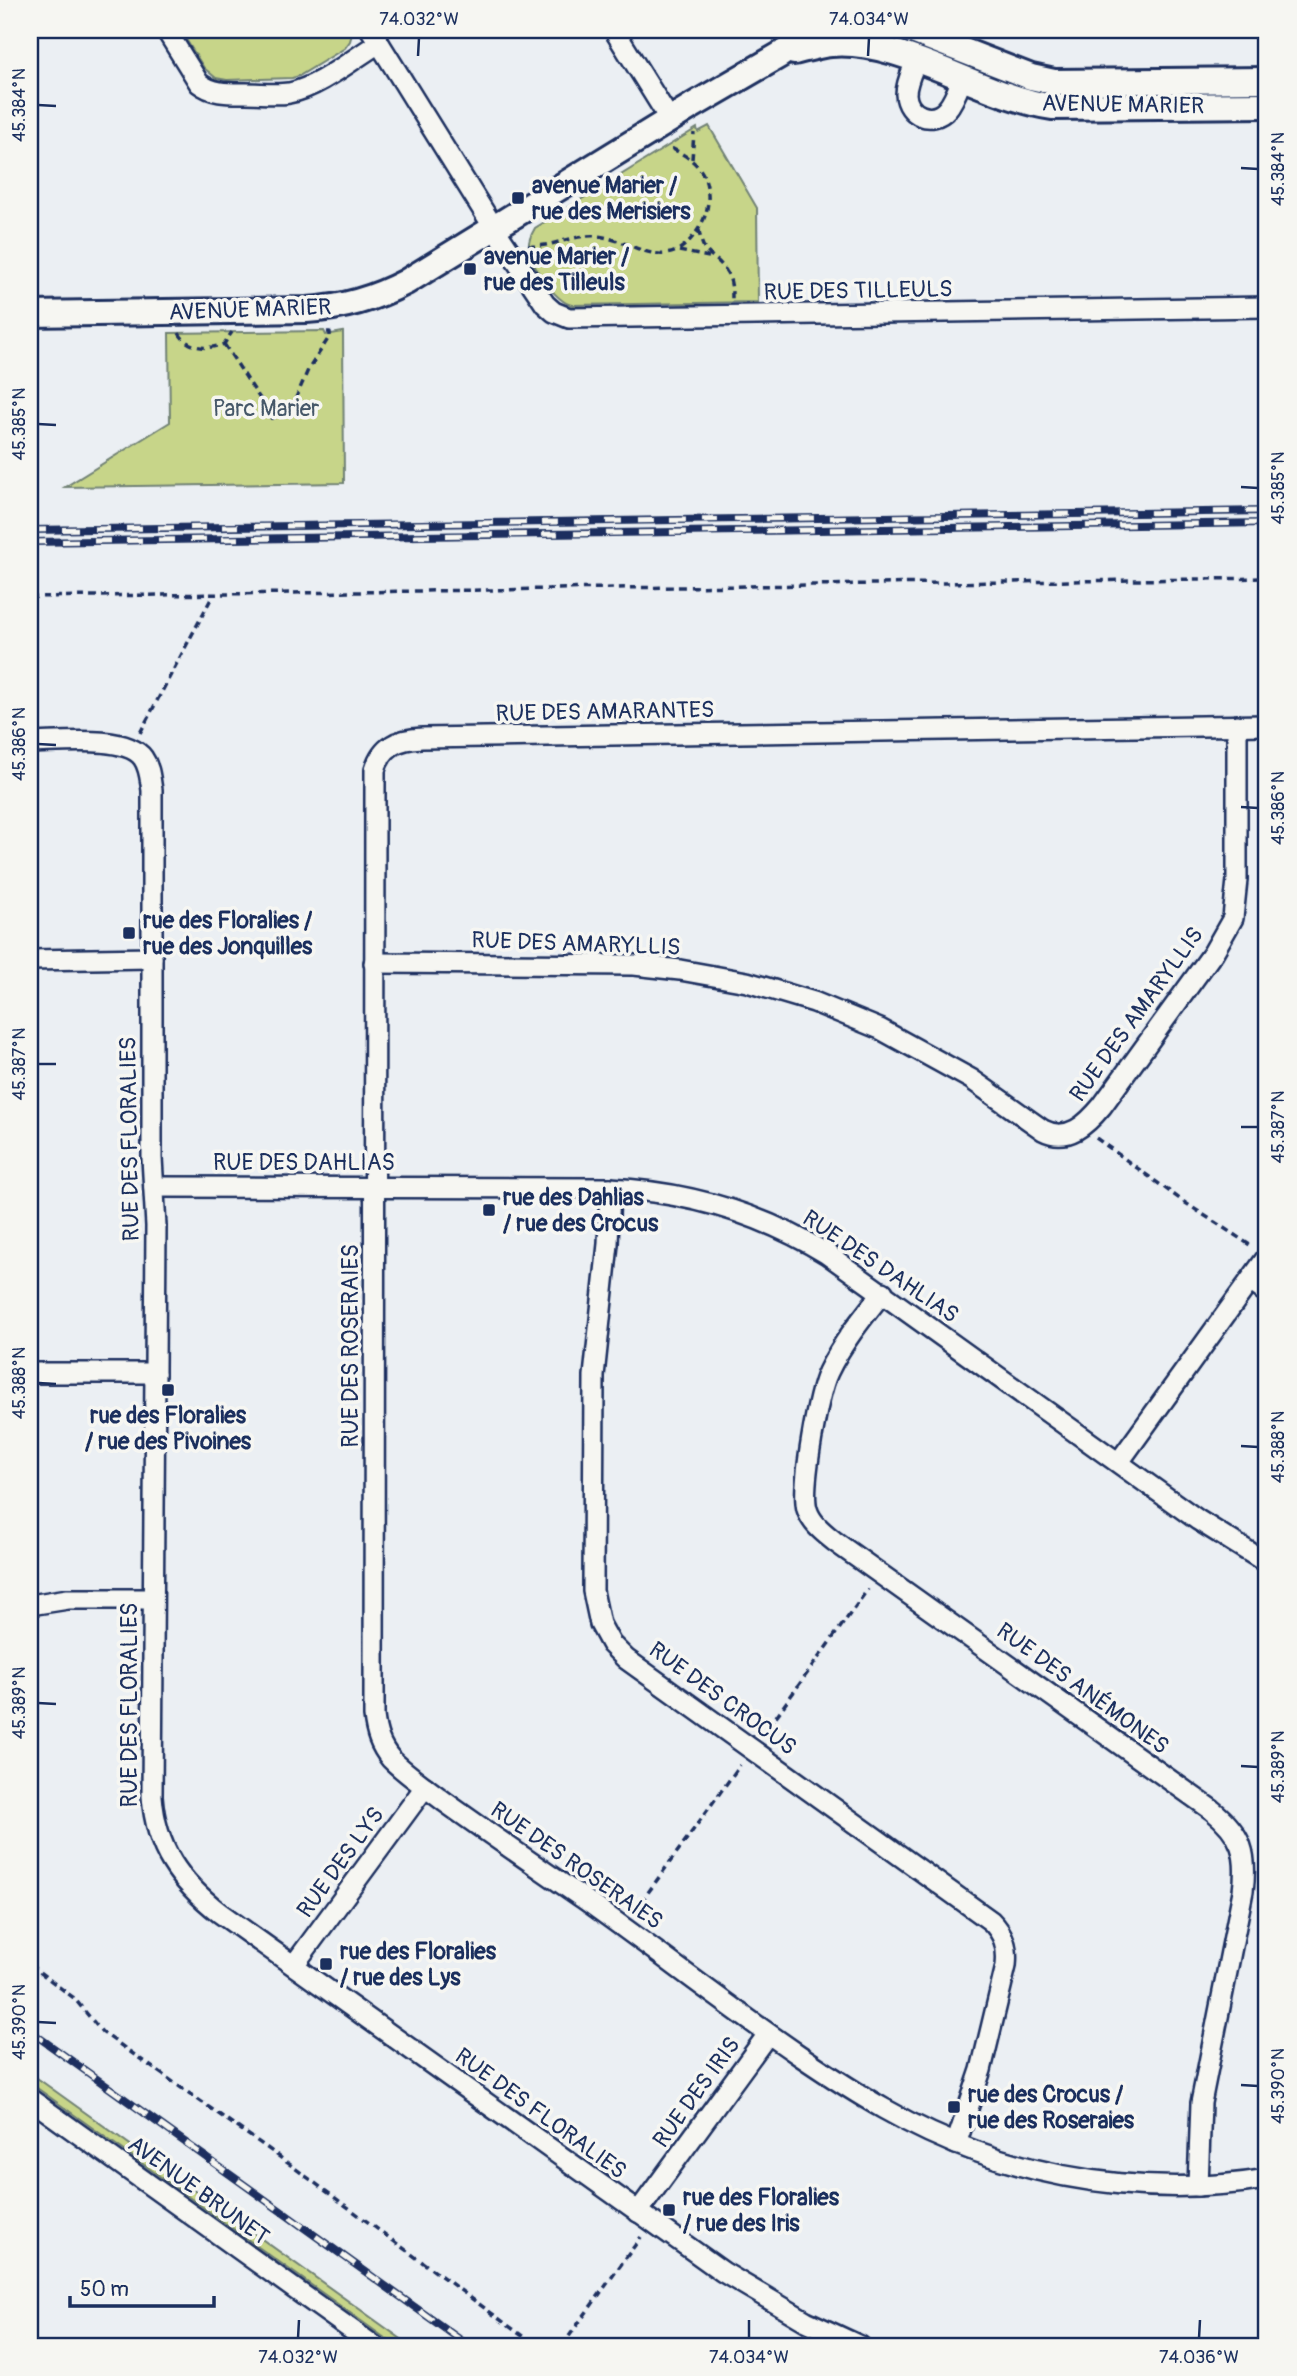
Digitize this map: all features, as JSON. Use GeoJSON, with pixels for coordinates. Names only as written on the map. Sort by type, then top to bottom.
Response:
{"type":"FeatureCollection","features":[{"type":"Feature","properties":{"kind":"street"},"geometry":{"type":"LineString","coordinates":[[166,30],[200,83],[206,88],[225,93],[282,93],[299,90],[315,82],[375,36]]}},
{"type":"Feature","properties":{"kind":"street"},"geometry":{"type":"LineString","coordinates":[[614,30],[670,120]]}},
{"type":"Feature","properties":{"kind":"street","name":"AVENUE MARIER"},"geometry":{"type":"LineString","coordinates":[[30,314],[307,310],[338,307],[390,291],[817,30]]}},
{"type":"Feature","properties":{"kind":"street","name":"AVENUE MARIER"},"geometry":{"type":"LineString","coordinates":[[910,30],[1031,77],[1054,82],[1267,80]]}},
{"type":"Feature","properties":{"kind":"street","name":"RUE DES TILLEULS"},"geometry":{"type":"LineString","coordinates":[[375,36],[494,228],[545,304],[569,318],[1267,307]]}},
{"type":"Feature","properties":{"kind":"street","name":"AVENUE MARIER"},"geometry":{"type":"LineString","coordinates":[[780,55],[829,44],[852,44],[881,49],[1020,100],[1052,107],[1267,105]]}},
{"type":"Feature","properties":{"kind":"street"},"geometry":{"type":"LineString","coordinates":[[916,61],[906,93],[911,108],[919,116],[933,117],[945,112],[962,79]]}},
{"type":"Feature","properties":{"kind":"street","name":"RUE DES AMARYLLIS"},"geometry":{"type":"LineString","coordinates":[[373,964],[634,965],[747,982],[814,1002],[880,1029],[962,1074],[1043,1130],[1064,1134],[1083,1126],[1102,1105],[1213,953],[1233,918],[1237,880],[1237,725]]}},
{"type":"Feature","properties":{"kind":"street","name":"RUE DES AMARANTES"},"geometry":{"type":"LineString","coordinates":[[374,1186],[375,770],[377,761],[387,748],[402,740],[1267,725]]}},
{"type":"Feature","properties":{"kind":"street"},"geometry":{"type":"LineString","coordinates":[[30,743],[136,742]]}},
{"type":"Feature","properties":{"kind":"street","name":"RUE DES FLORALIES"},"geometry":{"type":"LineString","coordinates":[[136,742],[150,774],[152,790],[153,1186],[156,1226],[152,1796],[161,1843],[173,1866],[201,1898],[294,1965],[744,2286],[806,2321],[860,2346]]}},
{"type":"Feature","properties":{"kind":"street"},"geometry":{"type":"LineString","coordinates":[[30,960],[152,958]]}},
{"type":"Feature","properties":{"kind":"street","name":"RUE DES DAHLIAS"},"geometry":{"type":"LineString","coordinates":[[153,1186],[610,1188],[664,1192],[738,1211],[810,1244],[883,1292],[1208,1526],[1267,1563]]}},
{"type":"Feature","properties":{"kind":"street","name":"RUE DES ROSERAIES"},"geometry":{"type":"LineString","coordinates":[[374,1186],[374,1716],[382,1747],[397,1764],[425,1787],[624,1927],[768,2034],[874,2104],[956,2144],[1029,2168],[1082,2179],[1145,2185],[1198,2186],[1267,2179]]}},
{"type":"Feature","properties":{"kind":"street","name":"RUE DES CROCUS"},"geometry":{"type":"LineString","coordinates":[[610,1188],[610,1226],[594,1385],[593,1591],[600,1624],[611,1644],[626,1659],[991,1921],[1001,1933],[1006,1950],[1006,1966],[981,2070],[956,2144]]}},
{"type":"Feature","properties":{"kind":"street"},"geometry":{"type":"LineString","coordinates":[[1119,1462],[1250,1281],[1261,1253]]}},
{"type":"Feature","properties":{"kind":"street"},"geometry":{"type":"LineString","coordinates":[[1250,1281],[1267,1293]]}},
{"type":"Feature","properties":{"kind":"street","name":"RUE DES ANÉMONES"},"geometry":{"type":"LineString","coordinates":[[883,1292],[833,1362],[822,1387],[807,1482],[807,1508],[810,1517],[834,1541],[1212,1811],[1230,1827],[1241,1844],[1245,1870],[1242,1891],[1201,2103],[1198,2186]]}},
{"type":"Feature","properties":{"kind":"street"},"geometry":{"type":"LineString","coordinates":[[30,1373],[155,1373]]}},
{"type":"Feature","properties":{"kind":"street"},"geometry":{"type":"LineString","coordinates":[[30,1605],[68,1599],[152,1599]]}},
{"type":"Feature","properties":{"kind":"street","name":"RUE DES LYS"},"geometry":{"type":"LineString","coordinates":[[294,1965],[425,1787]]}},
{"type":"Feature","properties":{"kind":"street","name":"RUE DES IRIS"},"geometry":{"type":"LineString","coordinates":[[638,2212],[768,2034]]}},
{"type":"Feature","properties":{"kind":"street","name":"AVENUE BRUNET"},"geometry":{"type":"LineString","coordinates":[[30,2099],[374,2346]]}},
{"type":"Feature","properties":{"kind":"path"},"geometry":{"type":"LineString","coordinates":[[692,159],[694,133]]}},
{"type":"Feature","properties":{"kind":"path"},"geometry":{"type":"LineString","coordinates":[[669,147],[692,159],[702,173],[708,193],[706,214],[690,241],[677,251]]}},
{"type":"Feature","properties":{"kind":"path"},"geometry":{"type":"LineString","coordinates":[[698,228],[701,242],[711,258],[726,271],[733,301]]}},
{"type":"Feature","properties":{"kind":"path"},"geometry":{"type":"LineString","coordinates":[[528,246],[548,245],[581,236],[597,236],[614,239],[654,254],[677,251],[711,258]]}},
{"type":"Feature","properties":{"kind":"path","name":"AVENUE MARIER"},"geometry":{"type":"LineString","coordinates":[[178,333],[185,342],[194,346],[211,347],[224,344],[232,332]]}},
{"type":"Feature","properties":{"kind":"path"},"geometry":{"type":"LineString","coordinates":[[224,344],[272,418],[282,417],[292,407],[330,332]]}},
{"type":"Feature","properties":{"kind":"path"},"geometry":{"type":"LineString","coordinates":[[30,597],[1267,578]]}},
{"type":"Feature","properties":{"kind":"path"},"geometry":{"type":"LineString","coordinates":[[136,742],[213,594]]}},
{"type":"Feature","properties":{"kind":"path"},"geometry":{"type":"LineString","coordinates":[[1094,1137],[1261,1253]]}},
{"type":"Feature","properties":{"kind":"path"},"geometry":{"type":"LineString","coordinates":[[759,1739],[871,1584]]}},
{"type":"Feature","properties":{"kind":"path"},"geometry":{"type":"LineString","coordinates":[[631,1917],[744,1761]]}},
{"type":"Feature","properties":{"kind":"path"},"geometry":{"type":"LineString","coordinates":[[30,1965],[74,1998],[102,2032],[277,2155],[536,2346]]}},
{"type":"Feature","properties":{"kind":"path"},"geometry":{"type":"LineString","coordinates":[[562,2346],[640,2237]]}},
{"type":"Feature","properties":{"kind":"green space"},"geometry":{"type":"Polygon","coordinates":[[[180,30],[353,30],[345,48],[299,76],[227,80],[216,78],[204,68],[180,30]]]}},
{"type":"Feature","properties":{"kind":"green space"},"geometry":{"type":"Polygon","coordinates":[[[709,126],[757,208],[758,302],[572,305],[559,297],[545,282],[531,256],[529,243],[535,228],[697,128],[698,132],[709,126]]]}},
{"type":"Feature","properties":{"kind":"green space","name":"Parc Marier"},"geometry":{"type":"Polygon","coordinates":[[[324,331],[326,335],[343,332],[344,483],[65,487],[170,422],[169,333],[324,331]]]}},
{"type":"Feature","properties":{"kind":"green space"},"geometry":{"type":"Polygon","coordinates":[[[30,2073],[411,2346],[396,2346],[30,2083],[30,2073]]]}},
{"type":"Feature","properties":{"kind":"railway"},"geometry":{"type":"LineString","coordinates":[[30,530],[1267,511]]}},
{"type":"Feature","properties":{"kind":"railway"},"geometry":{"type":"LineString","coordinates":[[30,542],[1267,523]]}},
{"type":"Feature","properties":{"kind":"railway"},"geometry":{"type":"LineString","coordinates":[[30,2031],[469,2346]]}},
{"type":"Feature","properties":{"kind":"place","name":"avenue Marier / rue des Merisiers"},"geometry":{"type":"Point","coordinates":[518,198]}},
{"type":"Feature","properties":{"kind":"place","name":"avenue Marier / rue des Tilleuls"},"geometry":{"type":"Point","coordinates":[470,269]}},
{"type":"Feature","properties":{"kind":"place","name":"rue des Floralies / rue des Jonquilles"},"geometry":{"type":"Point","coordinates":[129,933]}},
{"type":"Feature","properties":{"kind":"place","name":"rue des Dahlias / rue des Crocus"},"geometry":{"type":"Point","coordinates":[489,1210]}},
{"type":"Feature","properties":{"kind":"place","name":"rue des Floralies / rue des Pivoines"},"geometry":{"type":"Point","coordinates":[168,1390]}},
{"type":"Feature","properties":{"kind":"place","name":"rue des Floralies / rue des Lys"},"geometry":{"type":"Point","coordinates":[326,1964]}},
{"type":"Feature","properties":{"kind":"place","name":"rue des Crocus / rue des Roseraies"},"geometry":{"type":"Point","coordinates":[954,2107]}},
{"type":"Feature","properties":{"kind":"place","name":"rue des Floralies / rue des Iris"},"geometry":{"type":"Point","coordinates":[669,2210]}}]}
